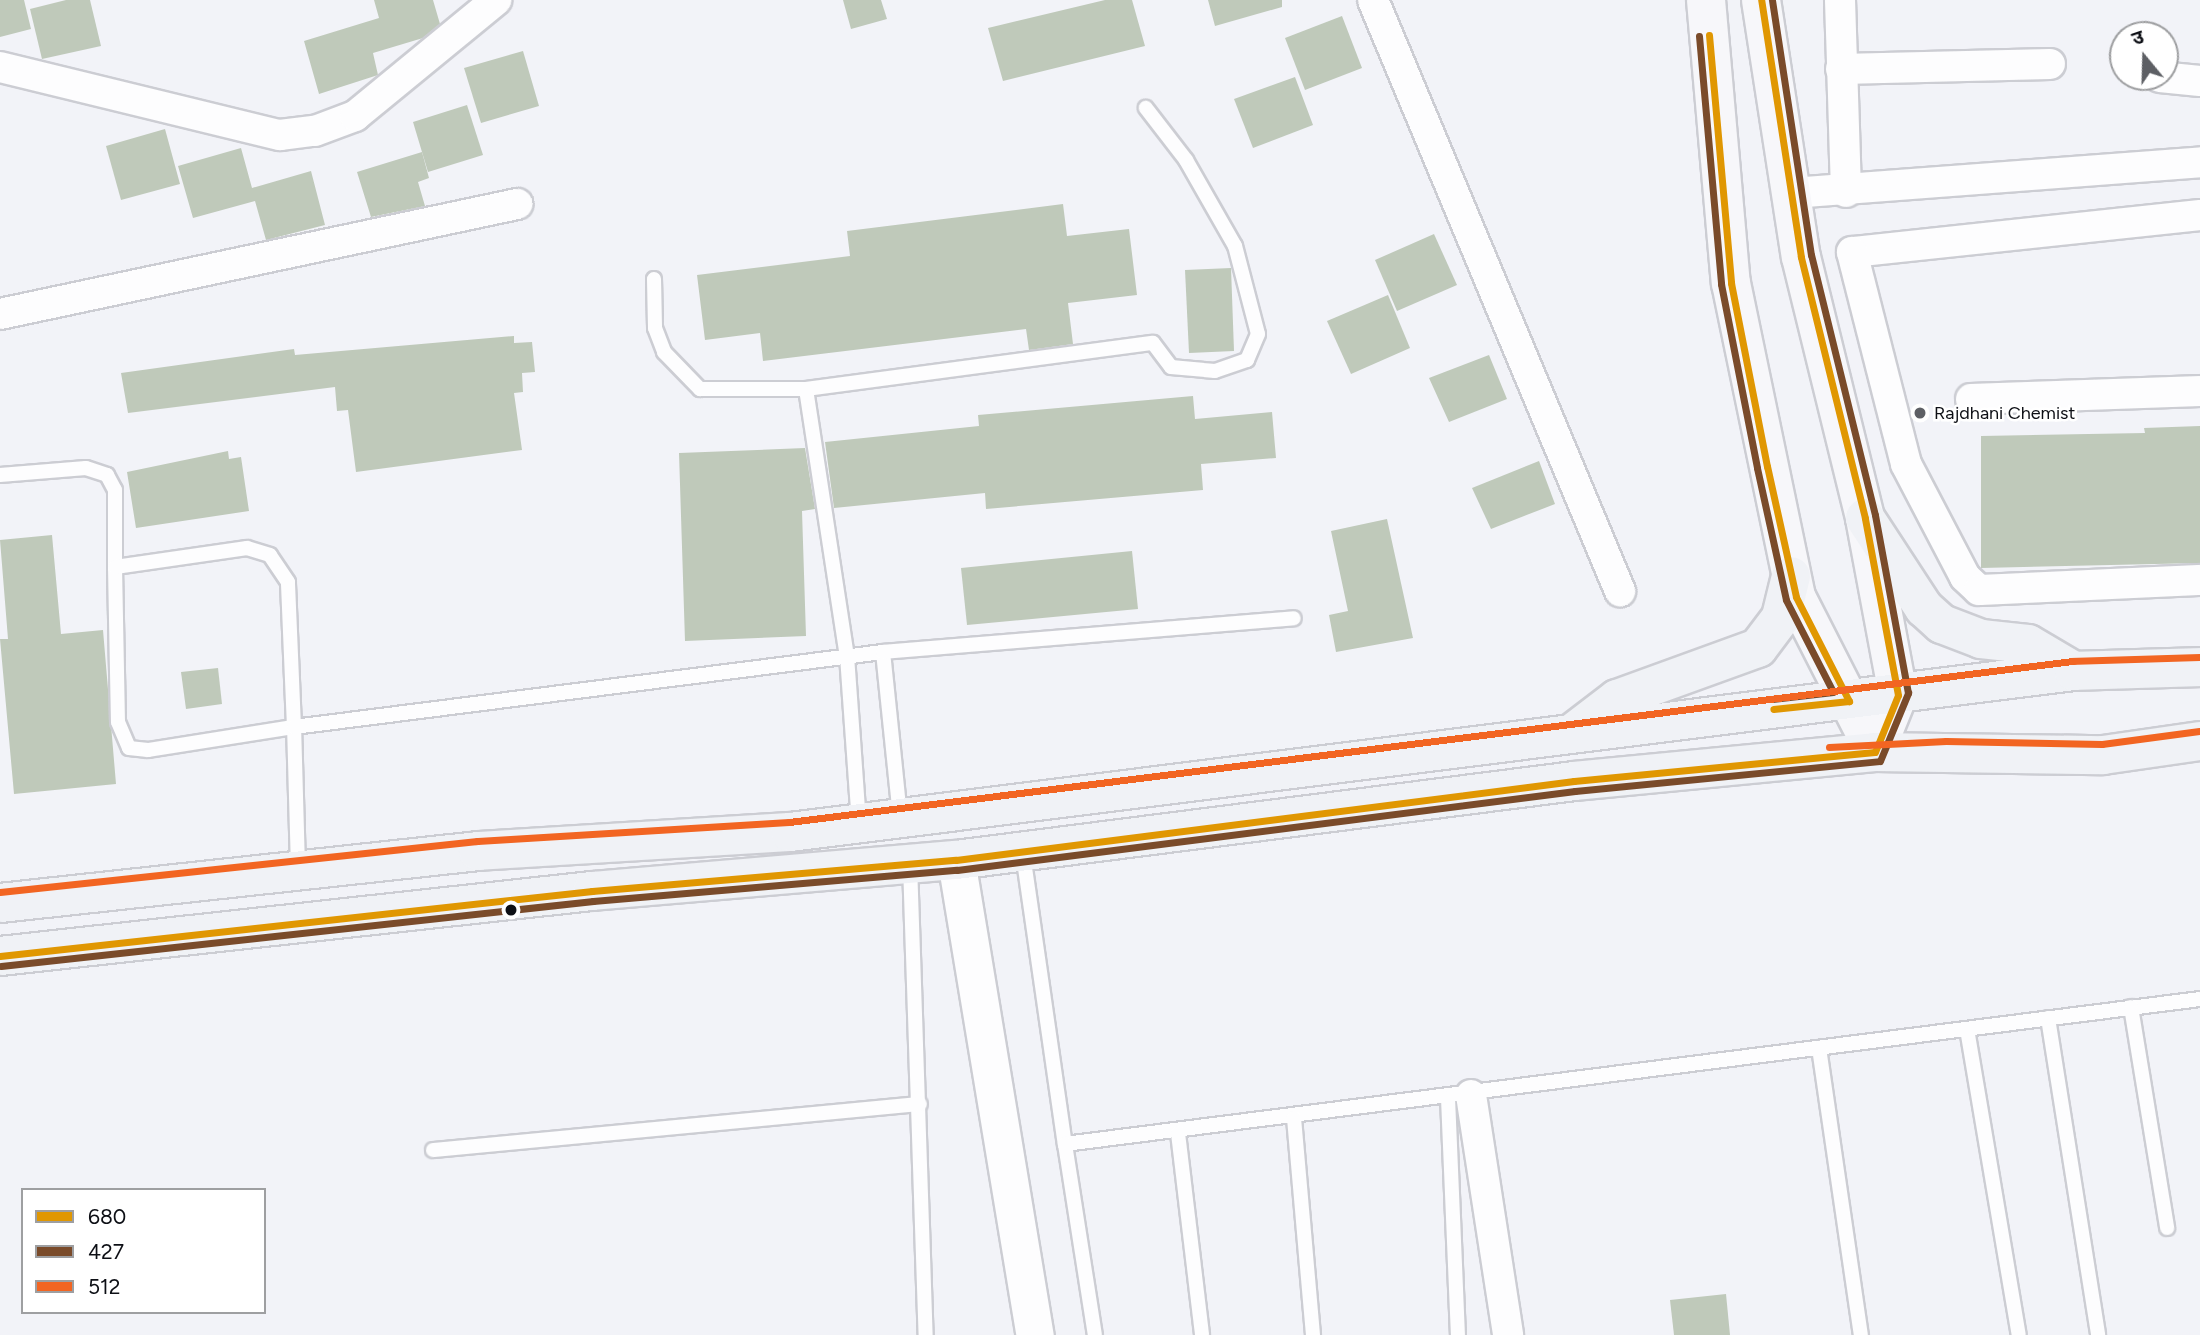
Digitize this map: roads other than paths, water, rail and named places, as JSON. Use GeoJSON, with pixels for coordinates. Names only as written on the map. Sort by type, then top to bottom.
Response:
{"type":"FeatureCollection","features":[{"type":"Feature","properties":{"kind":"main road"},"geometry":{"type":"LineString","coordinates":[[1706,0],[1731,283],[1791,576],[1796,597],[1875,752]]}},
{"type":"Feature","properties":{"kind":"main road"},"geometry":{"type":"LineString","coordinates":[[1760,0],[1801,257],[1866,518],[1898,695],[1875,752]]}},
{"type":"Feature","properties":{"kind":"main road"},"geometry":{"type":"LineString","coordinates":[[1866,518],[1924,608],[1942,624],[1970,637],[2028,644],[2074,671]]}},
{"type":"Feature","properties":{"kind":"main road"},"geometry":{"type":"LineString","coordinates":[[1573,732],[1617,699],[1758,648],[1781,617],[1791,576]]}},
{"type":"Feature","properties":{"kind":"main road"},"geometry":{"type":"LineString","coordinates":[[0,903],[478,851],[859,825],[1573,732],[1849,701],[2074,671],[2200,667]]}},
{"type":"Feature","properties":{"kind":"main road"},"geometry":{"type":"LineString","coordinates":[[0,956],[592,891],[956,860],[1574,781],[1875,752],[2103,755],[2200,741]]}},
{"type":"Feature","properties":{"kind":"street"},"geometry":{"type":"LineString","coordinates":[[0,67],[280,135],[315,131],[355,116],[496,0]]}},
{"type":"Feature","properties":{"kind":"street"},"geometry":{"type":"LineString","coordinates":[[1373,0],[1620,591]]}},
{"type":"Feature","properties":{"kind":"street"},"geometry":{"type":"LineString","coordinates":[[1840,0],[1846,192]]}},
{"type":"Feature","properties":{"kind":"street"},"geometry":{"type":"LineString","coordinates":[[1841,69],[2050,64]]}},
{"type":"Feature","properties":{"kind":"street"},"geometry":{"type":"LineString","coordinates":[[2179,79],[2200,81]]}},
{"type":"Feature","properties":{"kind":"street"},"geometry":{"type":"LineString","coordinates":[[1792,193],[1846,192],[2200,162]]}},
{"type":"Feature","properties":{"kind":"street"},"geometry":{"type":"LineString","coordinates":[[0,314],[517,204]]}},
{"type":"Feature","properties":{"kind":"street"},"geometry":{"type":"LineString","coordinates":[[2200,215],[1852,252],[1906,464],[1965,577],[1979,590],[2200,580]]}},
{"type":"Feature","properties":{"kind":"street"},"geometry":{"type":"LineString","coordinates":[[1971,399],[2200,391]]}},
{"type":"Feature","properties":{"kind":"street"},"geometry":{"type":"LineString","coordinates":[[956,860],[1035,1335]]}},
{"type":"Feature","properties":{"kind":"street"},"geometry":{"type":"LineString","coordinates":[[1460,1096],[1508,1335]]}},
{"type":"Feature","properties":{"kind":"lane"},"geometry":{"type":"LineString","coordinates":[[654,279],[655,328],[664,352],[699,389],[806,389],[1153,343],[1171,367],[1215,371],[1247,360],[1258,334],[1235,246],[1186,160],[1146,108]]}},
{"type":"Feature","properties":{"kind":"lane"},"geometry":{"type":"LineString","coordinates":[[806,389],[847,656],[859,825]]}},
{"type":"Feature","properties":{"kind":"lane"},"geometry":{"type":"LineString","coordinates":[[0,475],[86,468],[107,475],[115,490],[118,722],[129,748],[148,750],[294,726],[847,656],[1294,618]]}},
{"type":"Feature","properties":{"kind":"lane"},"geometry":{"type":"LineString","coordinates":[[115,567],[247,548],[270,555],[288,582],[298,869]]}},
{"type":"Feature","properties":{"kind":"lane"},"geometry":{"type":"LineString","coordinates":[[883,652],[900,820]]}},
{"type":"Feature","properties":{"kind":"lane"},"geometry":{"type":"LineString","coordinates":[[1022,852],[1095,1335]]}},
{"type":"Feature","properties":{"kind":"lane"},"geometry":{"type":"LineString","coordinates":[[910,863],[926,1335]]}},
{"type":"Feature","properties":{"kind":"lane"},"geometry":{"type":"LineString","coordinates":[[1065,1144],[1178,1133],[2200,999]]}},
{"type":"Feature","properties":{"kind":"lane"},"geometry":{"type":"LineString","coordinates":[[2131,1007],[2167,1228]]}},
{"type":"Feature","properties":{"kind":"lane"},"geometry":{"type":"LineString","coordinates":[[2048,1018],[2098,1335]]}},
{"type":"Feature","properties":{"kind":"lane"},"geometry":{"type":"LineString","coordinates":[[1967,1029],[2019,1335]]}},
{"type":"Feature","properties":{"kind":"lane"},"geometry":{"type":"LineString","coordinates":[[1819,1048],[1861,1335]]}},
{"type":"Feature","properties":{"kind":"lane"},"geometry":{"type":"LineString","coordinates":[[1458,1335],[1460,1096]]}},
{"type":"Feature","properties":{"kind":"lane"},"geometry":{"type":"LineString","coordinates":[[433,1150],[920,1104]]}},
{"type":"Feature","properties":{"kind":"lane"},"geometry":{"type":"LineString","coordinates":[[1294,1118],[1313,1335]]}},
{"type":"Feature","properties":{"kind":"lane"},"geometry":{"type":"LineString","coordinates":[[1178,1133],[1202,1335]]}},
{"type":"Feature","properties":{"kind":"place","name":"Rajdhani Chemist"},"geometry":{"type":"Point","coordinates":[1920,413]}}]}
